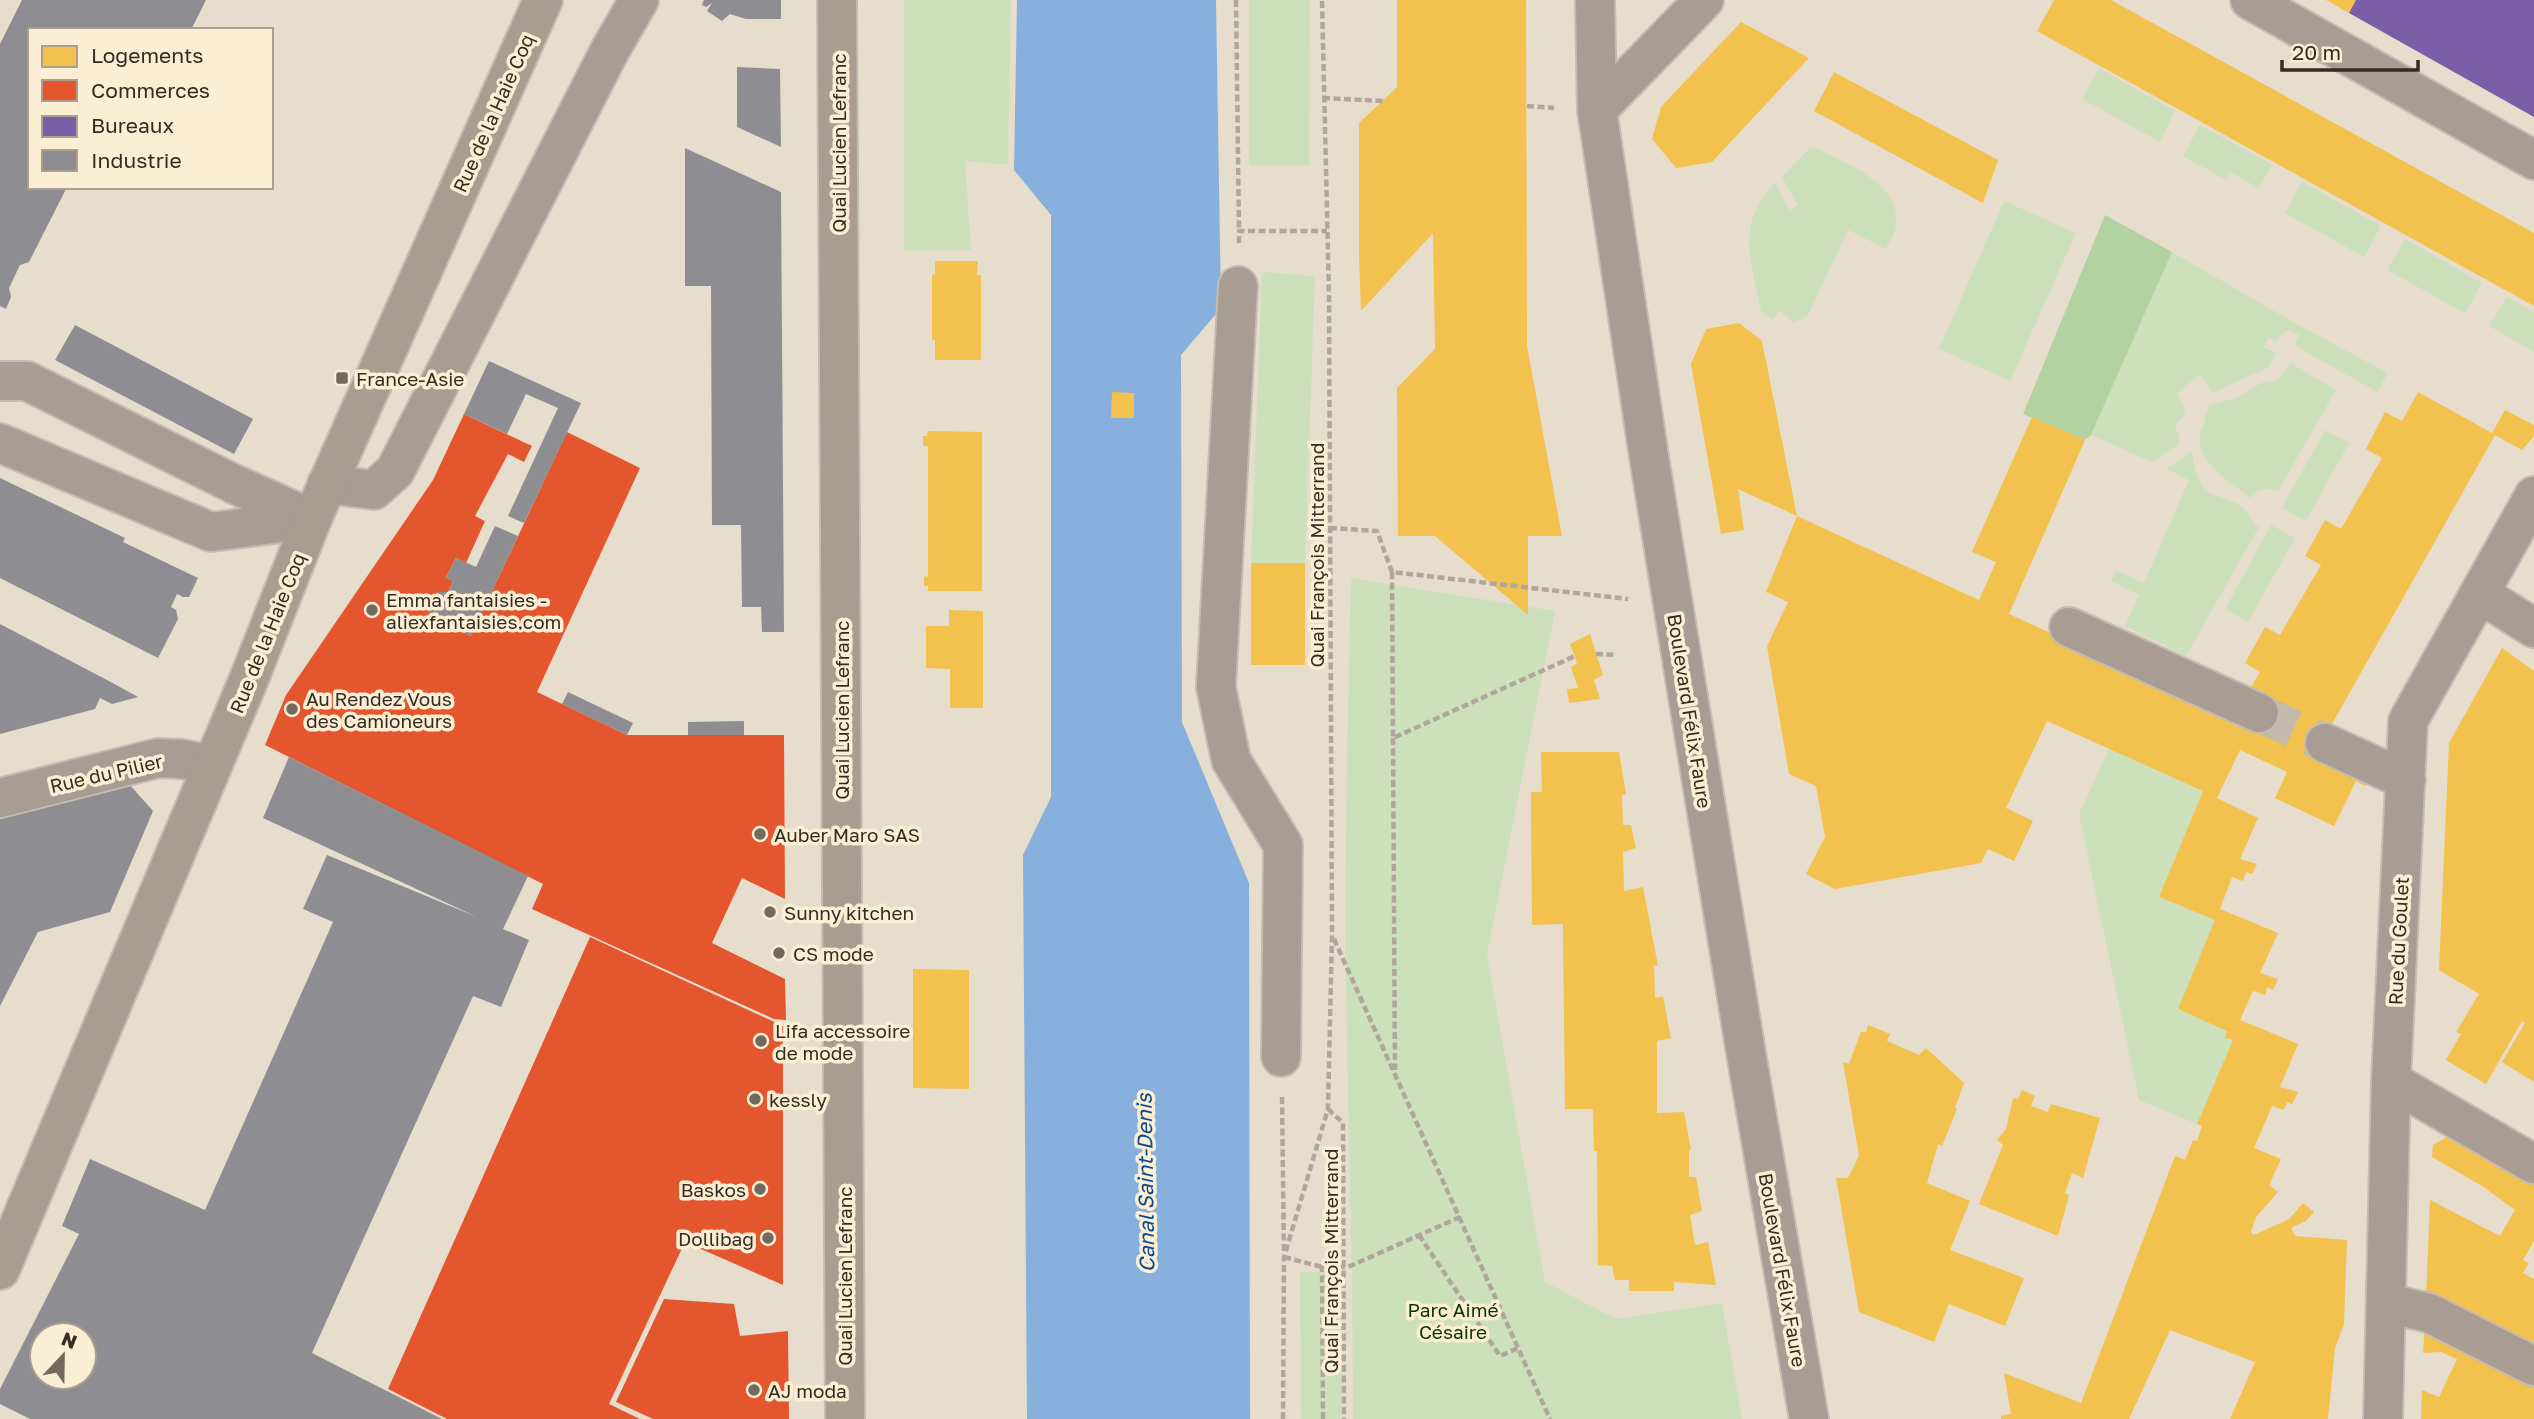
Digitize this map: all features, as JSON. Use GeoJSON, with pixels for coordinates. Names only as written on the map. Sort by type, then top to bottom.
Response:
{"type":"FeatureCollection","features":[{"type":"Feature","properties":{"kind":"main road","name":"Rue de la Haie Coq"},"geometry":{"type":"LineString","coordinates":[[0,1270],[249,679],[312,519],[543,0]]}},
{"type":"Feature","properties":{"kind":"main road","name":"Quai Lucien Lefranc"},"geometry":{"type":"LineString","coordinates":[[837,0],[845,1419]]}},
{"type":"Feature","properties":{"kind":"street"},"geometry":{"type":"LineString","coordinates":[[327,484],[374,490],[395,471],[609,52],[639,0]]}},
{"type":"Feature","properties":{"kind":"street","name":"Boulevard Félix Faure"},"geometry":{"type":"LineString","coordinates":[[1595,0],[1597,110],[1673,604],[1809,1419]]}},
{"type":"Feature","properties":{"kind":"street"},"geometry":{"type":"LineString","coordinates":[[1597,110],[1704,0]]}},
{"type":"Feature","properties":{"kind":"street"},"geometry":{"type":"LineString","coordinates":[[2250,0],[2534,160]]}},
{"type":"Feature","properties":{"kind":"street"},"geometry":{"type":"LineString","coordinates":[[1238,286],[1216,687],[1231,760],[1283,845],[1281,1057]]}},
{"type":"Feature","properties":{"kind":"street"},"geometry":{"type":"LineString","coordinates":[[0,380],[27,381],[234,484],[312,519]]}},
{"type":"Feature","properties":{"kind":"street"},"geometry":{"type":"LineString","coordinates":[[0,443],[211,532],[312,519]]}},
{"type":"Feature","properties":{"kind":"street","name":"Rue du Goulet"},"geometry":{"type":"LineString","coordinates":[[2383,1419],[2391,1081],[2408,721],[2534,496]]}},
{"type":"Feature","properties":{"kind":"street"},"geometry":{"type":"LineString","coordinates":[[2480,594],[2534,628]]}},
{"type":"Feature","properties":{"kind":"street"},"geometry":{"type":"LineString","coordinates":[[2069,627],[2259,713]]}},
{"type":"Feature","properties":{"kind":"street"},"geometry":{"type":"LineString","coordinates":[[2325,743],[2406,780]]}},
{"type":"Feature","properties":{"kind":"street","name":"Rue du Pilier"},"geometry":{"type":"LineString","coordinates":[[0,798],[158,758],[212,765]]}},
{"type":"Feature","properties":{"kind":"street"},"geometry":{"type":"LineString","coordinates":[[2391,1081],[2534,1164]]}},
{"type":"Feature","properties":{"kind":"street"},"geometry":{"type":"LineString","coordinates":[[2387,1303],[2429,1313],[2534,1366]]}},
{"type":"Feature","properties":{"kind":"path"},"geometry":{"type":"LineString","coordinates":[[1236,0],[1238,286]]}},
{"type":"Feature","properties":{"kind":"path","name":"Quai François Mitterrand"},"geometry":{"type":"LineString","coordinates":[[1283,1419],[1284,1257],[1328,1109],[1332,935],[1330,527],[1322,0]]}},
{"type":"Feature","properties":{"kind":"path"},"geometry":{"type":"LineString","coordinates":[[1323,98],[1383,101]]}},
{"type":"Feature","properties":{"kind":"path"},"geometry":{"type":"LineString","coordinates":[[1239,231],[1327,231]]}},
{"type":"Feature","properties":{"kind":"path"},"geometry":{"type":"LineString","coordinates":[[1330,527],[1377,531],[1392,572],[1395,1072]]}},
{"type":"Feature","properties":{"kind":"path"},"geometry":{"type":"LineString","coordinates":[[1392,572],[1673,604]]}},
{"type":"Feature","properties":{"kind":"path"},"geometry":{"type":"LineString","coordinates":[[1596,654],[1617,655]]}},
{"type":"Feature","properties":{"kind":"path"},"geometry":{"type":"LineString","coordinates":[[1393,738],[1575,656]]}},
{"type":"Feature","properties":{"kind":"path"},"geometry":{"type":"LineString","coordinates":[[1332,935],[1549,1418],[1542,1419]]}},
{"type":"Feature","properties":{"kind":"path"},"geometry":{"type":"LineString","coordinates":[[1281,1057],[1284,1257],[1322,1268],[1344,1267],[1460,1217]]}},
{"type":"Feature","properties":{"kind":"path","name":"Quai François Mitterrand"},"geometry":{"type":"LineString","coordinates":[[1328,1109],[1343,1123],[1344,1419]]}},
{"type":"Feature","properties":{"kind":"path"},"geometry":{"type":"LineString","coordinates":[[1419,1235],[1500,1356],[1518,1348]]}},
{"type":"Feature","properties":{"kind":"path"},"geometry":{"type":"LineString","coordinates":[[1322,1268],[1323,1419]]}},
{"type":"Feature","properties":{"kind":"green space"},"geometry":{"type":"Polygon","coordinates":[[[904,0],[1011,0],[1008,165],[965,161],[971,250],[904,251],[904,0]]]}},
{"type":"Feature","properties":{"kind":"green space"},"geometry":{"type":"Polygon","coordinates":[[[1249,0],[1310,0],[1309,165],[1249,165],[1249,0]]]}},
{"type":"Feature","properties":{"kind":"green space"},"geometry":{"type":"Polygon","coordinates":[[[2099,68],[2175,111],[2160,142],[2082,99],[2099,68]]]}},
{"type":"Feature","properties":{"kind":"green space"},"geometry":{"type":"Polygon","coordinates":[[[2200,125],[2272,164],[2259,188],[2230,172],[2226,180],[2183,156],[2200,125]]]}},
{"type":"Feature","properties":{"kind":"green space"},"geometry":{"type":"Polygon","coordinates":[[[1816,148],[1857,169],[1883,188],[1896,213],[1894,231],[1886,249],[1848,230],[1808,315],[1794,323],[1780,310],[1773,320],[1761,311],[1750,259],[1750,228],[1763,198],[1775,183],[1790,211],[1798,205],[1782,177],[1809,149],[1816,148]]]}},
{"type":"Feature","properties":{"kind":"green space"},"geometry":{"type":"Polygon","coordinates":[[[2302,182],[2381,226],[2364,257],[2285,213],[2302,182]]]}},
{"type":"Feature","properties":{"kind":"green space"},"geometry":{"type":"Polygon","coordinates":[[[2004,201],[2076,233],[2010,381],[1939,349],[2004,201]]]}},
{"type":"Feature","properties":{"kind":"green space"},"geometry":{"type":"Polygon","coordinates":[[[2105,215],[2172,252],[2091,435],[2085,440],[2023,414],[2105,215]]]}},
{"type":"Feature","properties":{"kind":"green space"},"geometry":{"type":"Polygon","coordinates":[[[2405,239],[2482,283],[2465,313],[2387,270],[2405,239]]]}},
{"type":"Feature","properties":{"kind":"green space"},"geometry":{"type":"Polygon","coordinates":[[[2172,252],[2388,373],[2377,392],[2294,345],[2299,335],[2286,331],[2275,341],[2269,338],[2264,347],[2277,354],[2267,368],[2212,393],[2200,374],[2177,394],[2184,406],[2185,415],[2175,426],[2179,444],[2152,462],[2091,435],[2172,252]]]}},
{"type":"Feature","properties":{"kind":"green space"},"geometry":{"type":"Polygon","coordinates":[[[1262,272],[1315,276],[1305,563],[1251,563],[1262,272]]]}},
{"type":"Feature","properties":{"kind":"green space"},"geometry":{"type":"Polygon","coordinates":[[[2507,297],[2534,312],[2534,352],[2489,326],[2507,297]]]}},
{"type":"Feature","properties":{"kind":"green space"},"geometry":{"type":"Polygon","coordinates":[[[2291,363],[2336,390],[2278,491],[2263,490],[2250,498],[2222,476],[2206,459],[2200,438],[2206,413],[2210,405],[2236,398],[2261,383],[2278,380],[2291,363]]]}},
{"type":"Feature","properties":{"kind":"green space"},"geometry":{"type":"Polygon","coordinates":[[[2325,430],[2349,443],[2306,521],[2282,508],[2325,430]]]}},
{"type":"Feature","properties":{"kind":"green space"},"geometry":{"type":"Polygon","coordinates":[[[2192,451],[2196,471],[2205,489],[2245,509],[2259,527],[2186,656],[2125,626],[2139,595],[2111,581],[2116,570],[2144,583],[2189,480],[2166,469],[2192,451]]]}},
{"type":"Feature","properties":{"kind":"green space"},"geometry":{"type":"Polygon","coordinates":[[[2271,525],[2295,538],[2248,622],[2225,609],[2271,525]]]}},
{"type":"Feature","properties":{"kind":"green space","name":"Parc Aimé Césaire"},"geometry":{"type":"Polygon","coordinates":[[[1351,578],[1555,611],[1487,955],[1545,1282],[1616,1319],[1722,1303],[1742,1419],[1353,1419],[1346,930],[1351,578]]]}},
{"type":"Feature","properties":{"kind":"green space"},"geometry":{"type":"Polygon","coordinates":[[[2109,749],[2203,791],[2159,897],[2215,920],[2227,1031],[2225,1037],[2233,1040],[2197,1124],[2139,1100],[2079,814],[2109,749]]]}},
{"type":"Feature","properties":{"kind":"green space"},"geometry":{"type":"Polygon","coordinates":[[[1341,1271],[1341,1419],[1301,1419],[1300,1272],[1341,1271]]]}},
{"type":"Feature","properties":{"kind":"water","name":"Canal Saint-Denis"},"geometry":{"type":"Polygon","coordinates":[[[1017,0],[1216,0],[1221,308],[1181,355],[1182,722],[1249,883],[1250,1419],[1027,1419],[1023,855],[1051,797],[1051,215],[1014,170],[1017,0]]]}},
{"type":"Feature","properties":{"kind":"building: Logements"},"geometry":{"type":"Polygon","coordinates":[[[1397,0],[1526,0],[1527,346],[1562,536],[1528,536],[1528,615],[1435,536],[1398,536],[1397,388],[1435,349],[1433,233],[1361,311],[1359,256],[1359,123],[1397,87],[1397,0]]]}},
{"type":"Feature","properties":{"kind":"building: Logements"},"geometry":{"type":"Polygon","coordinates":[[[2054,0],[2111,0],[2534,233],[2534,306],[2037,31],[2054,0]]]}},
{"type":"Feature","properties":{"kind":"building: Logements"},"geometry":{"type":"Polygon","coordinates":[[[2326,0],[2356,0],[2349,13],[2326,0]]]}},
{"type":"Feature","properties":{"kind":"building: Logements"},"geometry":{"type":"Polygon","coordinates":[[[1741,22],[1809,58],[1712,162],[1676,168],[1652,139],[1661,107],[1741,22]]]}},
{"type":"Feature","properties":{"kind":"building: Logements"},"geometry":{"type":"Polygon","coordinates":[[[1834,72],[1998,160],[1983,203],[1814,111],[1834,72]]]}},
{"type":"Feature","properties":{"kind":"building: Logements"},"geometry":{"type":"Polygon","coordinates":[[[935,261],[978,261],[977,275],[981,275],[981,360],[935,360],[935,340],[932,340],[932,275],[935,274],[935,261]]]}},
{"type":"Feature","properties":{"kind":"building: Logements"},"geometry":{"type":"Polygon","coordinates":[[[1739,323],[1762,341],[1797,516],[1738,489],[1744,530],[1721,534],[1691,364],[1706,329],[1739,323]]]}},
{"type":"Feature","properties":{"kind":"building: Logements"},"geometry":{"type":"Polygon","coordinates":[[[1112,392],[1134,393],[1134,418],[1111,418],[1112,392]]]}},
{"type":"Feature","properties":{"kind":"building: Logements"},"geometry":{"type":"Polygon","coordinates":[[[2418,392],[2492,433],[2505,410],[2534,425],[2534,436],[2522,450],[2495,435],[2314,756],[2366,779],[2365,786],[2356,781],[2334,826],[2275,798],[2287,772],[2240,750],[2217,798],[2258,818],[2240,859],[2257,864],[2252,874],[2246,872],[2243,881],[2232,877],[2220,909],[2278,933],[2260,973],[2278,979],[2273,990],[2267,987],[2265,995],[2253,991],[2240,1020],[2298,1044],[2280,1087],[2298,1092],[2292,1104],[2287,1102],[2284,1110],[2272,1106],[2254,1148],[2281,1159],[2269,1185],[2278,1192],[2256,1217],[2251,1232],[2254,1235],[2289,1219],[2303,1203],[2314,1212],[2306,1221],[2291,1228],[2295,1236],[2347,1240],[2344,1324],[2335,1348],[2328,1419],[2230,1419],[2255,1362],[2170,1330],[2129,1419],[2001,1419],[2001,1416],[2011,1414],[2004,1373],[2081,1403],[2175,1156],[2185,1160],[2193,1140],[2197,1141],[2202,1126],[2197,1124],[2233,1040],[2225,1038],[2227,1031],[2178,1009],[2215,920],[2159,897],[2203,791],[2047,721],[2006,808],[2033,821],[2014,861],[1988,849],[1981,863],[1835,889],[1806,874],[1825,837],[1816,786],[1789,774],[1767,646],[1788,602],[1766,592],[1797,516],[1979,600],[1996,562],[1972,552],[2032,417],[2085,440],[2009,614],[2254,727],[2250,689],[2260,672],[2245,663],[2265,627],[2280,635],[2321,565],[2305,556],[2325,520],[2341,529],[2382,458],[2366,449],[2385,412],[2402,421],[2418,392]]]}},
{"type":"Feature","properties":{"kind":"building: Logements"},"geometry":{"type":"Polygon","coordinates":[[[928,431],[982,432],[982,591],[928,591],[928,586],[924,586],[924,576],[928,577],[928,446],[923,446],[923,436],[927,436],[928,431]]]}},
{"type":"Feature","properties":{"kind":"building: Logements"},"geometry":{"type":"Polygon","coordinates":[[[1251,563],[1305,563],[1305,665],[1251,665],[1251,563]]]}},
{"type":"Feature","properties":{"kind":"building: Logements"},"geometry":{"type":"Polygon","coordinates":[[[949,610],[983,611],[983,708],[950,708],[950,669],[926,668],[926,626],[949,626],[949,610]]]}},
{"type":"Feature","properties":{"kind":"building: Logements"},"geometry":{"type":"Polygon","coordinates":[[[1590,634],[1603,675],[1594,680],[1600,699],[1569,703],[1567,689],[1578,688],[1571,667],[1577,663],[1570,644],[1590,634]]]}},
{"type":"Feature","properties":{"kind":"building: Logements"},"geometry":{"type":"Polygon","coordinates":[[[2502,648],[2534,671],[2534,1082],[2502,1062],[2525,1023],[2522,1021],[2486,1084],[2446,1060],[2461,1034],[2456,1032],[2479,994],[2439,970],[2449,743],[2502,648]]]}},
{"type":"Feature","properties":{"kind":"building: Logements"},"geometry":{"type":"Polygon","coordinates":[[[1541,752],[1619,752],[1626,794],[1622,795],[1623,825],[1631,825],[1636,848],[1623,852],[1624,891],[1643,887],[1658,966],[1654,966],[1655,998],[1663,997],[1671,1038],[1657,1041],[1657,1113],[1684,1112],[1691,1150],[1689,1177],[1696,1177],[1702,1211],[1690,1215],[1695,1245],[1708,1242],[1716,1285],[1674,1282],[1674,1291],[1629,1291],[1629,1280],[1615,1280],[1612,1266],[1598,1265],[1597,1151],[1594,1151],[1593,1109],[1565,1109],[1563,924],[1532,925],[1531,792],[1542,792],[1541,752]]]}},
{"type":"Feature","properties":{"kind":"building: Logements"},"geometry":{"type":"Polygon","coordinates":[[[913,969],[969,970],[969,1089],[913,1088],[913,969]]]}},
{"type":"Feature","properties":{"kind":"building: Logements"},"geometry":{"type":"Polygon","coordinates":[[[1868,1025],[1890,1034],[1887,1041],[1919,1055],[1926,1048],[1964,1083],[1942,1146],[1938,1144],[1927,1183],[1970,1201],[1950,1250],[2024,1278],[2005,1326],[1949,1304],[1934,1342],[1859,1312],[1836,1178],[1848,1178],[1859,1156],[1843,1062],[1849,1064],[1861,1032],[1866,1032],[1868,1025]]]}},
{"type":"Feature","properties":{"kind":"building: Logements"},"geometry":{"type":"Polygon","coordinates":[[[2022,1090],[2035,1096],[2031,1106],[2048,1112],[2051,1104],[2100,1118],[2083,1178],[2072,1173],[2065,1193],[2069,1195],[2058,1236],[1979,1204],[2003,1145],[1997,1140],[2006,1129],[2013,1098],[2018,1099],[2022,1090]]]}},
{"type":"Feature","properties":{"kind":"building: Logements"},"geometry":{"type":"Polygon","coordinates":[[[2450,1135],[2534,1185],[2534,1241],[2523,1260],[2529,1263],[2523,1273],[2534,1279],[2534,1355],[2426,1299],[2430,1200],[2500,1236],[2515,1210],[2482,1186],[2432,1157],[2433,1145],[2450,1135]]]}},
{"type":"Feature","properties":{"kind":"building: Logements"},"geometry":{"type":"Polygon","coordinates":[[[2425,1322],[2534,1376],[2534,1419],[2421,1419],[2422,1390],[2439,1397],[2457,1359],[2441,1352],[2423,1353],[2425,1322]]]}},
{"type":"Feature","properties":{"kind":"building: Commerces"},"geometry":{"type":"Polygon","coordinates":[[[464,414],[532,446],[524,462],[508,454],[475,516],[485,521],[466,563],[456,558],[446,577],[453,581],[448,592],[438,592],[428,615],[471,636],[567,432],[640,468],[537,692],[627,735],[784,735],[785,899],[742,878],[712,943],[785,979],[786,1020],[774,1019],[532,909],[543,884],[265,745],[286,695],[433,480],[464,414]]]}},
{"type":"Feature","properties":{"kind":"building: Commerces"},"geometry":{"type":"Polygon","coordinates":[[[590,937],[783,1026],[783,1285],[685,1242],[609,1404],[640,1419],[447,1419],[388,1389],[590,937]]]}},
{"type":"Feature","properties":{"kind":"building: Commerces"},"geometry":{"type":"Polygon","coordinates":[[[664,1299],[734,1304],[740,1336],[788,1331],[789,1419],[653,1419],[616,1402],[664,1299]]]}},
{"type":"Feature","properties":{"kind":"building: Bureaux"},"geometry":{"type":"Polygon","coordinates":[[[2356,0],[2534,0],[2534,117],[2349,13],[2356,0]]]}},
{"type":"Feature","properties":{"kind":"building: Industrie"},"geometry":{"type":"Polygon","coordinates":[[[22,0],[206,0],[192,28],[28,28],[28,189],[66,189],[29,262],[20,265],[9,288],[11,297],[6,309],[0,306],[0,44],[22,0]]]}},
{"type":"Feature","properties":{"kind":"building: Industrie"},"geometry":{"type":"Polygon","coordinates":[[[704,0],[781,0],[781,19],[746,19],[730,14],[722,21],[707,11],[712,3],[706,7],[702,5],[704,0]]]}},
{"type":"Feature","properties":{"kind":"building: Industrie"},"geometry":{"type":"Polygon","coordinates":[[[737,67],[780,69],[781,147],[737,127],[737,67]]]}},
{"type":"Feature","properties":{"kind":"building: Industrie"},"geometry":{"type":"Polygon","coordinates":[[[685,148],[781,192],[784,632],[762,632],[761,607],[742,607],[741,525],[712,525],[711,286],[685,286],[685,148]]]}},
{"type":"Feature","properties":{"kind":"building: Industrie"},"geometry":{"type":"Polygon","coordinates":[[[75,325],[253,419],[234,454],[55,360],[75,325]]]}},
{"type":"Feature","properties":{"kind":"building: Industrie"},"geometry":{"type":"Polygon","coordinates":[[[489,361],[581,403],[524,523],[508,516],[558,408],[526,394],[507,434],[464,414],[489,361]]]}},
{"type":"Feature","properties":{"kind":"building: Industrie"},"geometry":{"type":"Polygon","coordinates":[[[0,478],[125,538],[123,542],[198,578],[189,597],[177,594],[171,607],[176,610],[178,619],[158,658],[0,578],[0,478]]]}},
{"type":"Feature","properties":{"kind":"building: Industrie"},"geometry":{"type":"Polygon","coordinates":[[[495,526],[518,536],[471,636],[428,615],[438,592],[448,592],[453,581],[446,577],[456,558],[476,567],[495,526]]]}},
{"type":"Feature","properties":{"kind":"building: Industrie"},"geometry":{"type":"Polygon","coordinates":[[[0,624],[138,697],[112,704],[100,698],[95,709],[0,734],[0,624]]]}},
{"type":"Feature","properties":{"kind":"building: Industrie"},"geometry":{"type":"Polygon","coordinates":[[[568,692],[633,723],[627,735],[562,704],[568,692]]]}},
{"type":"Feature","properties":{"kind":"building: Industrie"},"geometry":{"type":"Polygon","coordinates":[[[744,721],[744,735],[688,735],[688,722],[744,721]]]}},
{"type":"Feature","properties":{"kind":"building: Industrie"},"geometry":{"type":"Polygon","coordinates":[[[289,757],[528,876],[503,929],[529,940],[501,1007],[473,996],[312,1353],[442,1419],[30,1419],[0,1404],[0,1389],[28,1334],[28,1391],[98,1391],[98,1321],[35,1321],[79,1234],[62,1226],[90,1159],[205,1210],[333,922],[303,909],[327,855],[477,917],[263,818],[289,757]]]}},
{"type":"Feature","properties":{"kind":"building: Industrie"},"geometry":{"type":"Polygon","coordinates":[[[129,784],[153,811],[110,912],[38,932],[0,1006],[0,819],[129,784]]]}},
{"type":"Feature","properties":{"kind":"tunnel"},"geometry":{"type":"LineString","coordinates":[[2259,713],[2325,743]]}},
{"type":"Feature","properties":{"kind":"place","name":"France-Asie"},"geometry":{"type":"Point","coordinates":[342,378]}},
{"type":"Feature","properties":{"kind":"place","name":"Emma fantaisies - aliexfantaisies.com"},"geometry":{"type":"Point","coordinates":[372,610]}},
{"type":"Feature","properties":{"kind":"place","name":"Au Rendez Vous des Camioneurs"},"geometry":{"type":"Point","coordinates":[292,709]}},
{"type":"Feature","properties":{"kind":"place","name":"Auber Maro SAS"},"geometry":{"type":"Point","coordinates":[760,834]}},
{"type":"Feature","properties":{"kind":"place","name":"Sunny kitchen"},"geometry":{"type":"Point","coordinates":[770,912]}},
{"type":"Feature","properties":{"kind":"place","name":"CS mode"},"geometry":{"type":"Point","coordinates":[779,953]}},
{"type":"Feature","properties":{"kind":"place","name":"Lifa accessoire de mode"},"geometry":{"type":"Point","coordinates":[761,1041]}},
{"type":"Feature","properties":{"kind":"place","name":"kessly"},"geometry":{"type":"Point","coordinates":[755,1099]}},
{"type":"Feature","properties":{"kind":"place","name":"Baskos"},"geometry":{"type":"Point","coordinates":[760,1189]}},
{"type":"Feature","properties":{"kind":"place","name":"Dollibag"},"geometry":{"type":"Point","coordinates":[768,1238]}},
{"type":"Feature","properties":{"kind":"place","name":"AJ moda"},"geometry":{"type":"Point","coordinates":[754,1390]}}]}
